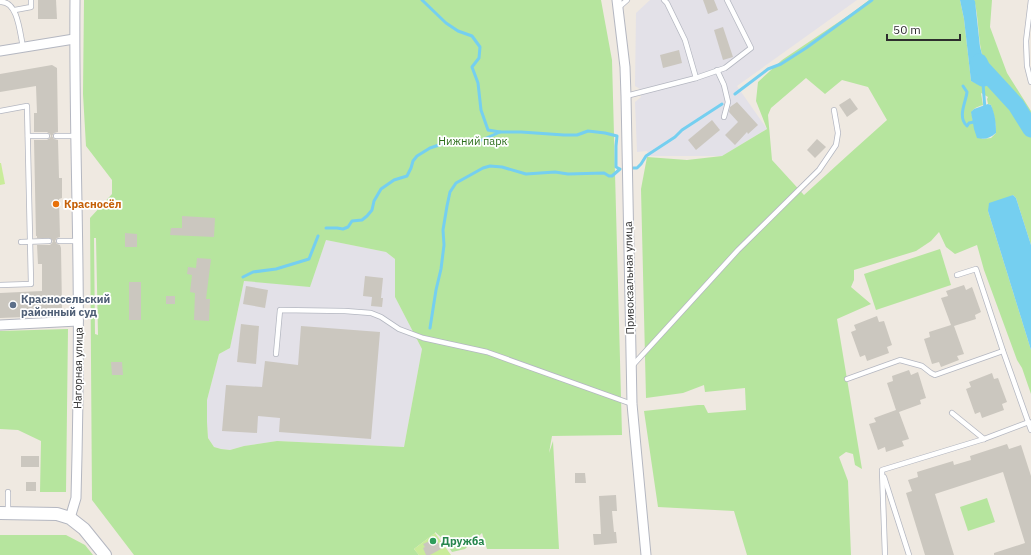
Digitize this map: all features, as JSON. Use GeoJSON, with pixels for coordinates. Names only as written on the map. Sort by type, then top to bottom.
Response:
{"type":"FeatureCollection","features":[{"type":"Feature","properties":{"kind":"main road"},"geometry":{"type":"LineString","coordinates":[[4,513],[57,514],[70,518],[84,529],[105,555]]}},
{"type":"Feature","properties":{"kind":"street","name":"Нагорная улица"},"geometry":{"type":"LineString","coordinates":[[70,518],[76,498],[78,321],[74,39],[75,0]]}},
{"type":"Feature","properties":{"kind":"street","name":"Привокзальная улица"},"geometry":{"type":"LineString","coordinates":[[617,4],[625,67],[632,404],[646,555]]}},
{"type":"Feature","properties":{"kind":"street"},"geometry":{"type":"LineString","coordinates":[[0,51],[74,39]]}},
{"type":"Feature","properties":{"kind":"street"},"geometry":{"type":"LineString","coordinates":[[0,325],[78,321]]}},
{"type":"Feature","properties":{"kind":"lane"},"geometry":{"type":"LineString","coordinates":[[15,10],[31,7],[31,0]]}},
{"type":"Feature","properties":{"kind":"lane"},"geometry":{"type":"LineString","coordinates":[[617,4],[628,0]]}},
{"type":"Feature","properties":{"kind":"lane"},"geometry":{"type":"LineString","coordinates":[[626,96],[696,78],[725,68],[751,48],[727,0]]}},
{"type":"Feature","properties":{"kind":"lane"},"geometry":{"type":"LineString","coordinates":[[1030,0],[1026,41],[1027,66],[1031,82]]}},
{"type":"Feature","properties":{"kind":"lane"},"geometry":{"type":"LineString","coordinates":[[667,1],[684,40],[696,78]]}},
{"type":"Feature","properties":{"kind":"lane"},"geometry":{"type":"LineString","coordinates":[[0,2],[7,2],[15,10],[23,47]]}},
{"type":"Feature","properties":{"kind":"lane"},"geometry":{"type":"LineString","coordinates":[[717,70],[724,85],[728,102],[724,117]]}},
{"type":"Feature","properties":{"kind":"lane"},"geometry":{"type":"LineString","coordinates":[[0,111],[27,106],[31,284],[0,285]]}},
{"type":"Feature","properties":{"kind":"lane"},"geometry":{"type":"LineString","coordinates":[[631,367],[738,250],[819,170],[836,145],[838,133],[834,110]]}},
{"type":"Feature","properties":{"kind":"lane"},"geometry":{"type":"LineString","coordinates":[[28,136],[46,136]]}},
{"type":"Feature","properties":{"kind":"lane"},"geometry":{"type":"LineString","coordinates":[[56,136],[76,136]]}},
{"type":"Feature","properties":{"kind":"lane"},"geometry":{"type":"LineString","coordinates":[[21,242],[49,241]]}},
{"type":"Feature","properties":{"kind":"lane"},"geometry":{"type":"LineString","coordinates":[[58,241],[77,241]]}},
{"type":"Feature","properties":{"kind":"lane"},"geometry":{"type":"LineString","coordinates":[[957,275],[976,269],[1031,430]]}},
{"type":"Feature","properties":{"kind":"lane"},"geometry":{"type":"LineString","coordinates":[[276,354],[280,310],[371,313],[381,317],[399,329],[423,338],[486,352],[632,404]]}},
{"type":"Feature","properties":{"kind":"lane"},"geometry":{"type":"LineString","coordinates":[[847,379],[900,360],[922,366],[930,373],[935,375],[1003,351]]}},
{"type":"Feature","properties":{"kind":"lane"},"geometry":{"type":"LineString","coordinates":[[952,413],[984,439]]}},
{"type":"Feature","properties":{"kind":"lane"},"geometry":{"type":"LineString","coordinates":[[882,470],[984,439],[1029,422]]}},
{"type":"Feature","properties":{"kind":"lane"},"geometry":{"type":"LineString","coordinates":[[882,470],[885,555]]}},
{"type":"Feature","properties":{"kind":"lane"},"geometry":{"type":"LineString","coordinates":[[882,470],[909,555]]}},
{"type":"Feature","properties":{"kind":"lane"},"geometry":{"type":"LineString","coordinates":[[4,513],[8,492]]}},
{"type":"Feature","properties":{"kind":"shaded area"},"geometry":{"type":"Polygon","coordinates":[[[650,0],[857,0],[737,86],[767,129],[722,156],[649,156],[647,151],[637,152],[635,102],[641,97],[640,89],[635,86],[636,13],[650,0]]]}},
{"type":"Feature","properties":{"kind":"shaded area"},"geometry":{"type":"Polygon","coordinates":[[[326,240],[386,252],[395,259],[395,297],[422,349],[404,447],[277,441],[244,446],[230,450],[214,447],[208,438],[207,400],[219,354],[230,348],[244,281],[310,286],[326,240]]]}},
{"type":"Feature","properties":{"kind":"green space","name":"Нижний парк"},"geometry":{"type":"Polygon","coordinates":[[[84,0],[601,0],[612,60],[622,435],[552,436],[549,453],[553,441],[559,549],[487,549],[482,533],[465,549],[452,552],[443,539],[435,532],[414,549],[419,555],[134,555],[92,500],[90,218],[112,194],[112,180],[86,146],[83,94],[84,0]],[[94,238],[95,334],[98,335],[96,238],[94,238]],[[326,240],[310,287],[244,281],[230,348],[219,354],[207,400],[208,438],[214,447],[230,450],[244,446],[277,441],[404,447],[422,349],[395,297],[395,259],[386,252],[326,240]]]}},
{"type":"Feature","properties":{"kind":"green space"},"geometry":{"type":"Polygon","coordinates":[[[869,0],[960,0],[964,19],[971,81],[976,83],[994,76],[984,63],[980,46],[974,0],[992,0],[990,27],[1007,73],[1031,111],[1031,245],[1016,198],[1013,195],[988,211],[1031,350],[1031,394],[984,270],[977,245],[955,254],[946,247],[939,232],[931,241],[916,251],[854,270],[854,280],[851,287],[871,304],[837,319],[862,469],[855,465],[853,454],[846,452],[839,457],[848,481],[851,555],[747,555],[734,511],[658,507],[644,411],[698,405],[704,405],[708,413],[746,410],[745,388],[705,392],[704,385],[683,393],[646,398],[641,189],[647,157],[687,160],[722,156],[767,129],[756,101],[758,82],[782,60],[869,0]],[[806,78],[771,108],[768,115],[772,160],[804,195],[887,120],[868,87],[842,80],[825,94],[806,78]],[[981,93],[983,105],[974,109],[972,115],[976,128],[982,139],[991,138],[996,133],[994,115],[991,105],[988,104],[988,97],[981,93]]]}},
{"type":"Feature","properties":{"kind":"green space"},"geometry":{"type":"Polygon","coordinates":[[[0,163],[5,184],[0,185],[0,163]]]}},
{"type":"Feature","properties":{"kind":"green space"},"geometry":{"type":"Polygon","coordinates":[[[940,249],[951,285],[876,310],[864,274],[940,249]]]}},
{"type":"Feature","properties":{"kind":"green space"},"geometry":{"type":"Polygon","coordinates":[[[68,329],[66,492],[40,492],[41,441],[18,430],[0,429],[0,331],[68,329]]]}},
{"type":"Feature","properties":{"kind":"green space"},"geometry":{"type":"Polygon","coordinates":[[[987,498],[995,522],[968,531],[960,507],[987,498]]]}},
{"type":"Feature","properties":{"kind":"green space","name":"Дружба"},"geometry":{"type":"Polygon","coordinates":[[[435,533],[451,555],[419,555],[414,549],[435,533]]]}},
{"type":"Feature","properties":{"kind":"green space"},"geometry":{"type":"Polygon","coordinates":[[[0,535],[66,535],[85,545],[93,555],[0,555],[0,535]]]}},
{"type":"Feature","properties":{"kind":"water"},"geometry":{"type":"Polygon","coordinates":[[[960,0],[975,1],[980,47],[987,68],[994,76],[993,83],[984,87],[971,81],[964,19],[960,0]]]}},
{"type":"Feature","properties":{"kind":"water"},"geometry":{"type":"Polygon","coordinates":[[[988,104],[991,105],[993,112],[996,133],[987,138],[977,138],[971,112],[974,109],[988,104]]]}},
{"type":"Feature","properties":{"kind":"water"},"geometry":{"type":"Polygon","coordinates":[[[1013,195],[1016,198],[1031,245],[1031,350],[988,211],[989,203],[1013,195]]]}},
{"type":"Feature","properties":{"kind":"building"},"geometry":{"type":"Polygon","coordinates":[[[38,0],[56,0],[57,19],[38,19],[38,0]]]}},
{"type":"Feature","properties":{"kind":"building"},"geometry":{"type":"Polygon","coordinates":[[[703,0],[714,0],[718,10],[708,14],[703,0]]]}},
{"type":"Feature","properties":{"kind":"building"},"geometry":{"type":"Polygon","coordinates":[[[723,27],[733,57],[723,60],[714,30],[723,27]]]}},
{"type":"Feature","properties":{"kind":"building"},"geometry":{"type":"Polygon","coordinates":[[[679,50],[682,63],[663,68],[660,55],[679,50]]]}},
{"type":"Feature","properties":{"kind":"building"},"geometry":{"type":"Polygon","coordinates":[[[52,65],[57,68],[58,132],[54,133],[52,136],[54,139],[58,140],[59,178],[62,178],[62,198],[59,199],[60,237],[55,241],[61,248],[62,308],[25,310],[26,317],[0,318],[0,293],[42,291],[42,264],[38,264],[37,245],[50,245],[53,241],[50,238],[37,238],[36,236],[34,140],[47,140],[51,136],[47,132],[34,132],[34,113],[37,113],[36,86],[0,92],[0,74],[52,65]]]}},
{"type":"Feature","properties":{"kind":"building"},"geometry":{"type":"Polygon","coordinates":[[[850,98],[858,109],[847,117],[839,105],[850,98]]]}},
{"type":"Feature","properties":{"kind":"building"},"geometry":{"type":"Polygon","coordinates":[[[737,102],[758,125],[748,134],[747,132],[735,145],[725,135],[738,122],[729,112],[730,107],[737,102]]]}},
{"type":"Feature","properties":{"kind":"building"},"geometry":{"type":"Polygon","coordinates":[[[712,120],[720,130],[696,150],[688,140],[712,120]]]}},
{"type":"Feature","properties":{"kind":"building"},"geometry":{"type":"Polygon","coordinates":[[[817,139],[826,147],[815,158],[807,150],[817,139]]]}},
{"type":"Feature","properties":{"kind":"building"},"geometry":{"type":"Polygon","coordinates":[[[182,216],[215,218],[214,237],[170,235],[171,228],[182,228],[182,216]]]}},
{"type":"Feature","properties":{"kind":"building"},"geometry":{"type":"Polygon","coordinates":[[[125,233],[137,234],[137,247],[125,247],[125,233]]]}},
{"type":"Feature","properties":{"kind":"building"},"geometry":{"type":"Polygon","coordinates":[[[197,258],[211,259],[206,299],[210,299],[209,321],[194,320],[195,293],[190,292],[192,275],[187,274],[188,267],[196,268],[197,258]]]}},
{"type":"Feature","properties":{"kind":"building"},"geometry":{"type":"Polygon","coordinates":[[[365,276],[383,278],[381,298],[383,298],[382,307],[371,306],[372,297],[363,296],[365,276]]]}},
{"type":"Feature","properties":{"kind":"building"},"geometry":{"type":"Polygon","coordinates":[[[129,282],[141,282],[141,320],[129,320],[129,282]]]}},
{"type":"Feature","properties":{"kind":"building"},"geometry":{"type":"Polygon","coordinates":[[[964,285],[966,290],[972,287],[981,312],[975,315],[976,319],[954,326],[964,354],[957,356],[959,360],[941,367],[939,362],[932,364],[924,339],[930,337],[929,332],[951,325],[941,298],[948,296],[946,291],[964,285]]]}},
{"type":"Feature","properties":{"kind":"building"},"geometry":{"type":"Polygon","coordinates":[[[246,286],[268,290],[265,308],[243,304],[246,286]]]}},
{"type":"Feature","properties":{"kind":"building"},"geometry":{"type":"Polygon","coordinates":[[[166,296],[175,296],[175,304],[166,304],[166,296]]]}},
{"type":"Feature","properties":{"kind":"building"},"geometry":{"type":"Polygon","coordinates":[[[877,316],[879,322],[884,321],[892,345],[887,347],[889,353],[867,361],[865,355],[860,357],[851,332],[856,330],[854,325],[877,316]]]}},
{"type":"Feature","properties":{"kind":"building"},"geometry":{"type":"Polygon","coordinates":[[[241,324],[259,326],[256,364],[237,362],[241,324]]]}},
{"type":"Feature","properties":{"kind":"building"},"geometry":{"type":"Polygon","coordinates":[[[301,326],[380,332],[371,439],[279,432],[280,418],[258,416],[257,433],[222,431],[226,385],[262,387],[265,361],[298,365],[301,326]]]}},
{"type":"Feature","properties":{"kind":"building"},"geometry":{"type":"Polygon","coordinates":[[[111,362],[122,362],[123,375],[112,375],[111,362]]]}},
{"type":"Feature","properties":{"kind":"building"},"geometry":{"type":"Polygon","coordinates":[[[909,370],[911,375],[918,372],[926,398],[920,400],[921,404],[899,412],[909,439],[902,441],[904,446],[886,452],[885,447],[878,450],[869,424],[876,422],[874,418],[896,410],[887,383],[893,381],[892,376],[909,370]]]}},
{"type":"Feature","properties":{"kind":"building"},"geometry":{"type":"Polygon","coordinates":[[[992,373],[994,379],[998,378],[1007,402],[1002,404],[1004,410],[982,418],[980,412],[975,414],[966,389],[971,387],[969,382],[992,373]]]}},
{"type":"Feature","properties":{"kind":"building"},"geometry":{"type":"Polygon","coordinates":[[[1007,444],[1009,449],[1021,445],[1031,476],[1031,555],[994,555],[994,553],[1025,543],[1003,472],[935,494],[954,555],[925,555],[906,493],[912,491],[908,480],[918,477],[917,472],[953,461],[954,465],[971,460],[970,456],[1007,444]]]}},
{"type":"Feature","properties":{"kind":"building"},"geometry":{"type":"Polygon","coordinates":[[[21,456],[39,456],[39,467],[21,467],[21,456]]]}},
{"type":"Feature","properties":{"kind":"building"},"geometry":{"type":"Polygon","coordinates":[[[575,473],[585,473],[586,483],[575,483],[575,473]]]}},
{"type":"Feature","properties":{"kind":"building"},"geometry":{"type":"Polygon","coordinates":[[[26,482],[36,482],[36,491],[26,491],[26,482]]]}},
{"type":"Feature","properties":{"kind":"building"},"geometry":{"type":"Polygon","coordinates":[[[616,495],[617,511],[612,511],[614,532],[616,532],[617,543],[594,545],[593,534],[601,534],[599,496],[616,495]]]}},
{"type":"Feature","properties":{"kind":"building"},"geometry":{"type":"Polygon","coordinates":[[[436,538],[441,549],[430,555],[426,555],[423,544],[436,538]]]}},
{"type":"Feature","properties":{"kind":"waterway"},"geometry":{"type":"LineString","coordinates":[[422,0],[446,23],[458,31],[472,36],[480,47],[479,58],[472,67],[478,83],[481,110],[488,130],[500,132],[564,135],[577,135],[588,131],[617,136],[616,167],[620,169],[612,176],[609,176],[604,173],[568,174],[555,172],[526,174],[502,167],[490,166],[483,168],[456,183],[450,192],[447,206],[443,230],[444,245],[441,269],[430,328]]}},
{"type":"Feature","properties":{"kind":"waterway"},"geometry":{"type":"LineString","coordinates":[[735,94],[768,69],[781,64],[806,48],[872,0]]}},
{"type":"Feature","properties":{"kind":"waterway"},"geometry":{"type":"LineString","coordinates":[[979,62],[982,68],[1016,105],[1031,129]]}},
{"type":"Feature","properties":{"kind":"waterway"},"geometry":{"type":"LineString","coordinates":[[983,84],[985,109]]}},
{"type":"Feature","properties":{"kind":"waterway"},"geometry":{"type":"LineString","coordinates":[[963,86],[967,92],[962,114],[964,122],[967,126],[969,123],[974,122]]}},
{"type":"Feature","properties":{"kind":"waterway"},"geometry":{"type":"LineString","coordinates":[[633,168],[637,168],[646,156],[722,104]]}},
{"type":"Feature","properties":{"kind":"waterway"},"geometry":{"type":"LineString","coordinates":[[326,228],[343,229],[348,227],[352,221],[362,220],[372,210],[374,201],[381,189],[394,180],[407,176],[413,161],[417,156],[430,148],[448,142],[482,140],[500,132]]}},
{"type":"Feature","properties":{"kind":"waterway"},"geometry":{"type":"LineString","coordinates":[[243,277],[253,272],[276,269],[309,259],[318,236]]}},
{"type":"Feature","properties":{"kind":"place","name":"Красносёл"},"geometry":{"type":"Point","coordinates":[56,204]}},
{"type":"Feature","properties":{"kind":"place","name":"Красносельский районный суд"},"geometry":{"type":"Point","coordinates":[13,305]}},
{"type":"Feature","properties":{"kind":"place","name":"Дружба"},"geometry":{"type":"Point","coordinates":[433,541]}}]}
